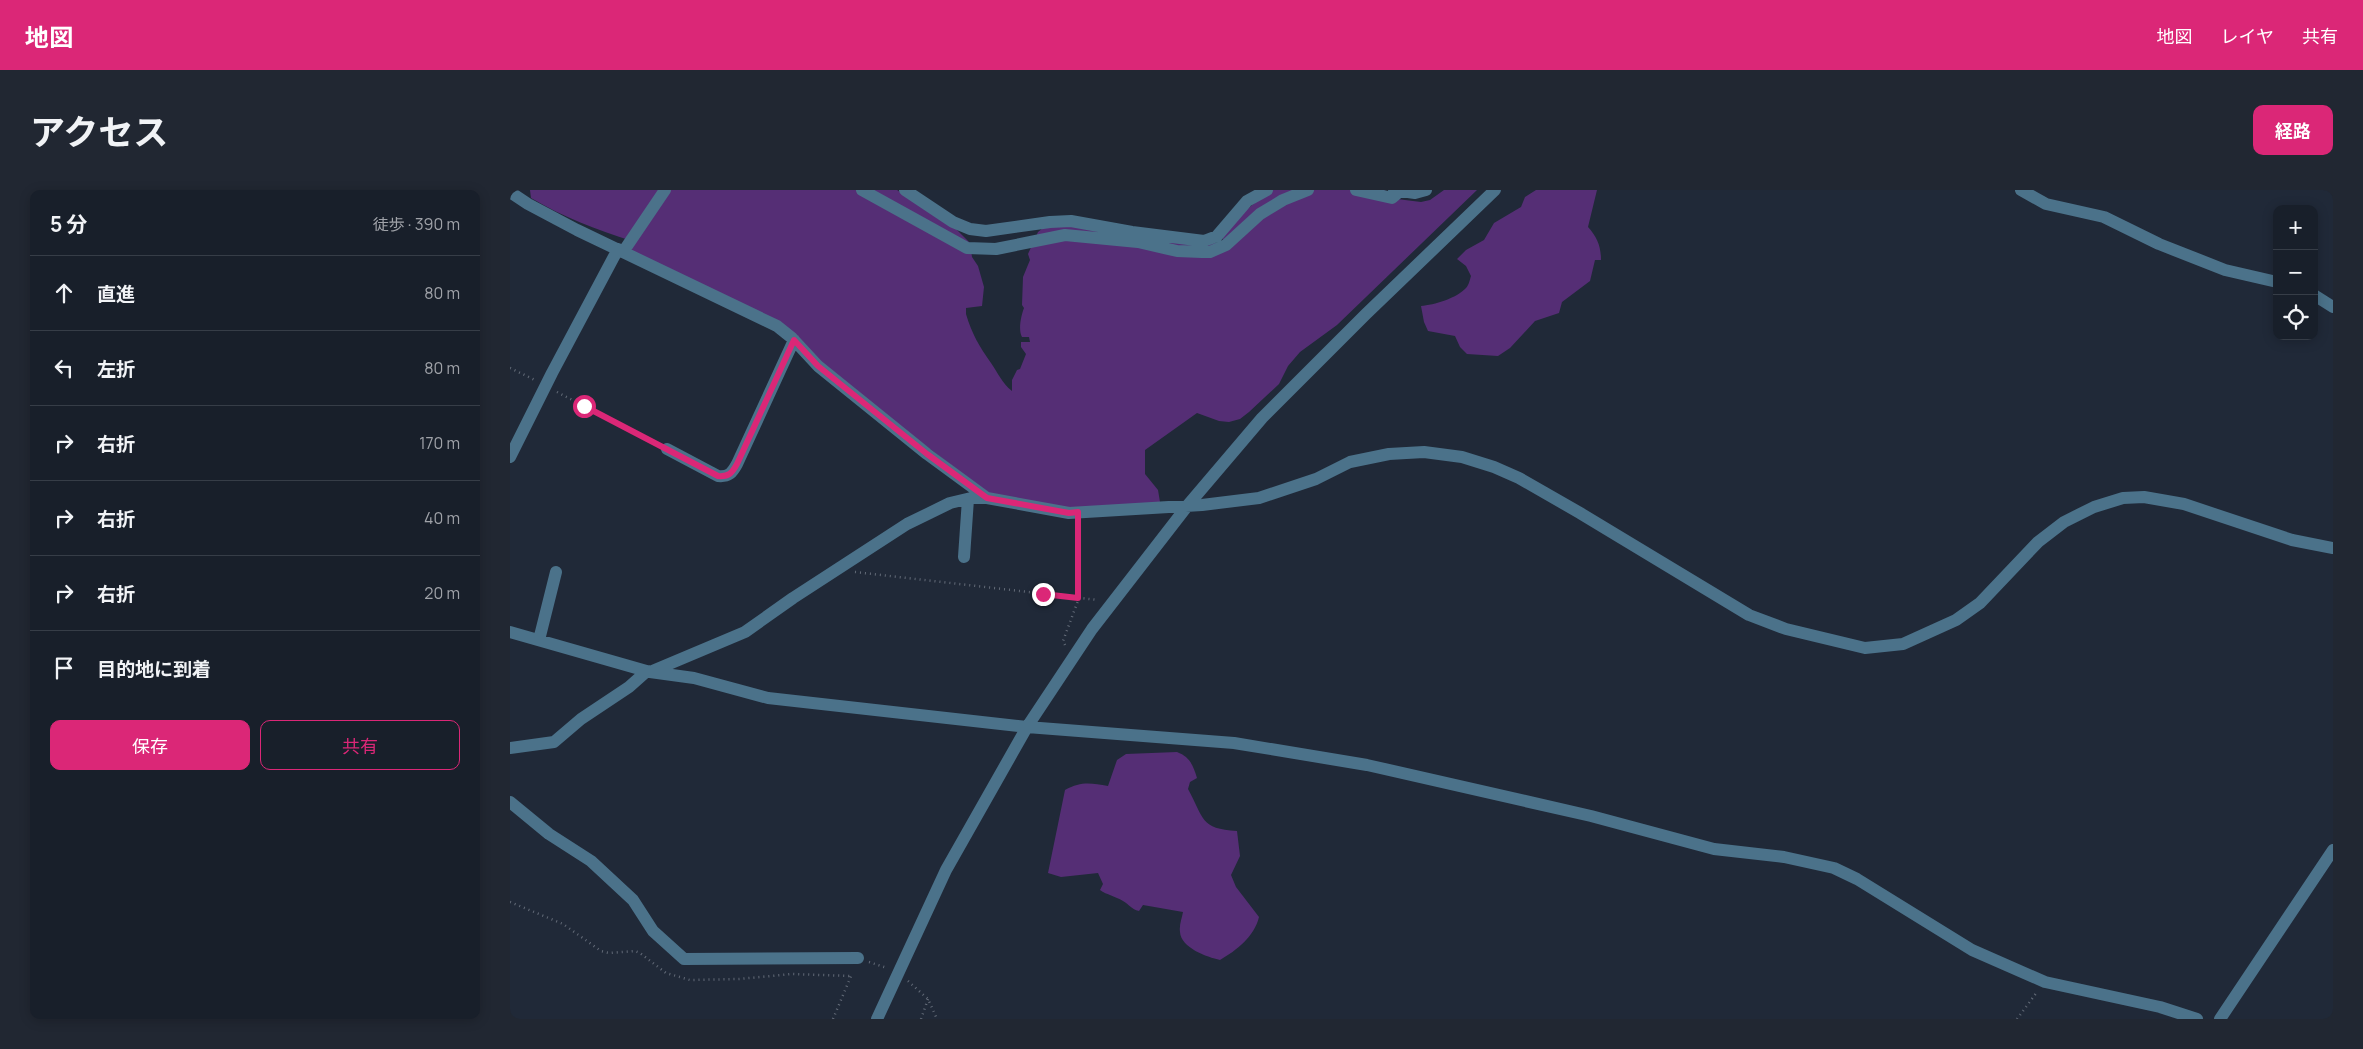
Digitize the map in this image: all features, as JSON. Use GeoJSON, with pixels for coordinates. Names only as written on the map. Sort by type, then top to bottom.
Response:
{"type":"FeatureCollection","features":[{"type":"Feature","properties":{"kind":"street"},"geometry":{"type":"LineString","coordinates":[[510,457],[546,385],[620,250],[665,190]]}},
{"type":"Feature","properties":{"kind":"street"},"geometry":{"type":"LineString","coordinates":[[862,190],[966,248],[996,249],[1065,235],[1138,242],[1177,250],[1202,252],[1226,246],[1260,214],[1284,200],[1308,190]]}},
{"type":"Feature","properties":{"kind":"street"},"geometry":{"type":"LineString","coordinates":[[905,190],[952,222],[970,229],[986,231],[1071,221],[1132,232],[1204,241],[1217,236],[1247,201],[1267,190]]}},
{"type":"Feature","properties":{"kind":"street"},"geometry":{"type":"LineString","coordinates":[[1356,190],[1392,198],[1397,191],[1415,193],[1426,190]]}},
{"type":"Feature","properties":{"kind":"street"},"geometry":{"type":"LineString","coordinates":[[876,1019],[946,870],[1027,727],[1110,605],[1188,505],[1262,418],[1366,314],[1495,190]]}},
{"type":"Feature","properties":{"kind":"street"},"geometry":{"type":"LineString","coordinates":[[2021,190],[2046,204],[2104,217],[2159,244],[2225,270],[2273,281]]}},
{"type":"Feature","properties":{"kind":"street"},"geometry":{"type":"LineString","coordinates":[[510,192],[539,211],[698,290],[762,319],[785,332],[818,366],[927,454],[987,498]]}},
{"type":"Feature","properties":{"kind":"street"},"geometry":{"type":"LineString","coordinates":[[2318,298],[2333,307]]}},
{"type":"Feature","properties":{"kind":"street"},"geometry":{"type":"LineString","coordinates":[[667,449],[718,476],[730,474],[737,464],[794,340]]}},
{"type":"Feature","properties":{"kind":"street"},"geometry":{"type":"LineString","coordinates":[[510,748],[554,742],[581,719],[629,687],[648,671],[745,632],[908,524],[950,503],[968,499],[987,498],[1069,513],[1188,505],[1259,498],[1316,479],[1350,462],[1389,454],[1424,452],[1462,457],[1519,478],[1749,615],[1802,633],[1865,648],[1902,644],[1956,620],[1980,603],[2038,542],[2064,522],[2094,507],[2123,498],[2144,498],[2184,504],[2292,540],[2333,548]]}},
{"type":"Feature","properties":{"kind":"street"},"geometry":{"type":"LineString","coordinates":[[964,557],[968,499]]}},
{"type":"Feature","properties":{"kind":"street"},"geometry":{"type":"LineString","coordinates":[[539,640],[556,572]]}},
{"type":"Feature","properties":{"kind":"street"},"geometry":{"type":"LineString","coordinates":[[510,632],[648,671],[694,678],[768,698],[802,704],[1027,727],[1234,743],[1367,765],[1591,816],[1714,849],[1784,857],[1834,868],[1857,879],[1972,950],[2045,982],[2160,1007],[2196,1019]]}},
{"type":"Feature","properties":{"kind":"street"},"geometry":{"type":"LineString","coordinates":[[510,802],[605,874],[633,900],[653,931],[684,959],[858,958]]}},
{"type":"Feature","properties":{"kind":"street"},"geometry":{"type":"LineString","coordinates":[[2220,1019],[2333,850]]}},
{"type":"Feature","properties":{"kind":"path"},"geometry":{"type":"LineString","coordinates":[[510,368],[667,449]]}},
{"type":"Feature","properties":{"kind":"path"},"geometry":{"type":"LineString","coordinates":[[1076,653],[1064,641],[1078,598],[1078,512]]}},
{"type":"Feature","properties":{"kind":"path"},"geometry":{"type":"LineString","coordinates":[[843,566],[856,572],[1078,598],[1101,601],[1110,605]]}},
{"type":"Feature","properties":{"kind":"path"},"geometry":{"type":"LineString","coordinates":[[833,1019],[858,958],[897,972],[928,999],[937,1019]]}},
{"type":"Feature","properties":{"kind":"path"},"geometry":{"type":"LineString","coordinates":[[2017,1019],[2045,982]]}},
{"type":"Feature","properties":{"kind":"path"},"geometry":{"type":"LineString","coordinates":[[921,1019],[928,999]]}},
{"type":"Feature","properties":{"kind":"shaded area"},"geometry":{"type":"Polygon","coordinates":[[[530,190],[897,190],[954,227],[970,243],[972,257],[978,266],[984,287],[982,306],[966,308],[966,314],[979,345],[1012,391],[1012,380],[1017,370],[1020,369],[1026,354],[1021,347],[1021,342],[1030,342],[1029,337],[1022,337],[1020,327],[1024,308],[1022,305],[1023,277],[1030,260],[1028,254],[1038,232],[1053,220],[1222,244],[1224,232],[1231,222],[1271,190],[1384,190],[1397,199],[1421,202],[1430,200],[1444,190],[1477,190],[1337,325],[1300,352],[1288,366],[1279,384],[1249,412],[1240,419],[1229,422],[1219,421],[1197,413],[1145,450],[1145,474],[1158,490],[1160,502],[1082,511],[989,494],[828,371],[796,337],[631,254],[632,241],[593,228],[555,211],[531,198],[530,190]]]}},
{"type":"Feature","properties":{"kind":"shaded area"},"geometry":{"type":"Polygon","coordinates":[[[1536,190],[1597,190],[1588,227],[1598,242],[1601,260],[1595,260],[1590,281],[1562,302],[1559,313],[1535,321],[1510,348],[1498,356],[1467,354],[1460,347],[1455,336],[1428,331],[1421,306],[1445,300],[1457,295],[1466,288],[1471,276],[1466,266],[1457,259],[1466,250],[1484,240],[1494,223],[1521,207],[1525,197],[1536,190]]]}},
{"type":"Feature","properties":{"kind":"shaded area"},"geometry":{"type":"Polygon","coordinates":[[[1177,752],[1188,759],[1194,769],[1197,778],[1190,782],[1188,789],[1201,815],[1209,824],[1216,828],[1237,831],[1240,856],[1231,875],[1236,887],[1259,917],[1249,937],[1233,952],[1220,960],[1196,951],[1181,938],[1180,924],[1183,912],[1143,905],[1139,911],[1134,909],[1120,899],[1100,890],[1103,884],[1098,873],[1061,877],[1048,873],[1065,790],[1076,785],[1086,784],[1108,786],[1117,760],[1126,754],[1177,752]]]}},
{"type":"Feature","properties":{"kind":"route"},"geometry":{"type":"LineString","coordinates":[[584,406],[718,476],[725,476],[730,474],[737,464],[794,340],[818,366],[865,402],[927,454],[987,498],[1069,513],[1078,512],[1078,598],[1043,594]]}}]}
